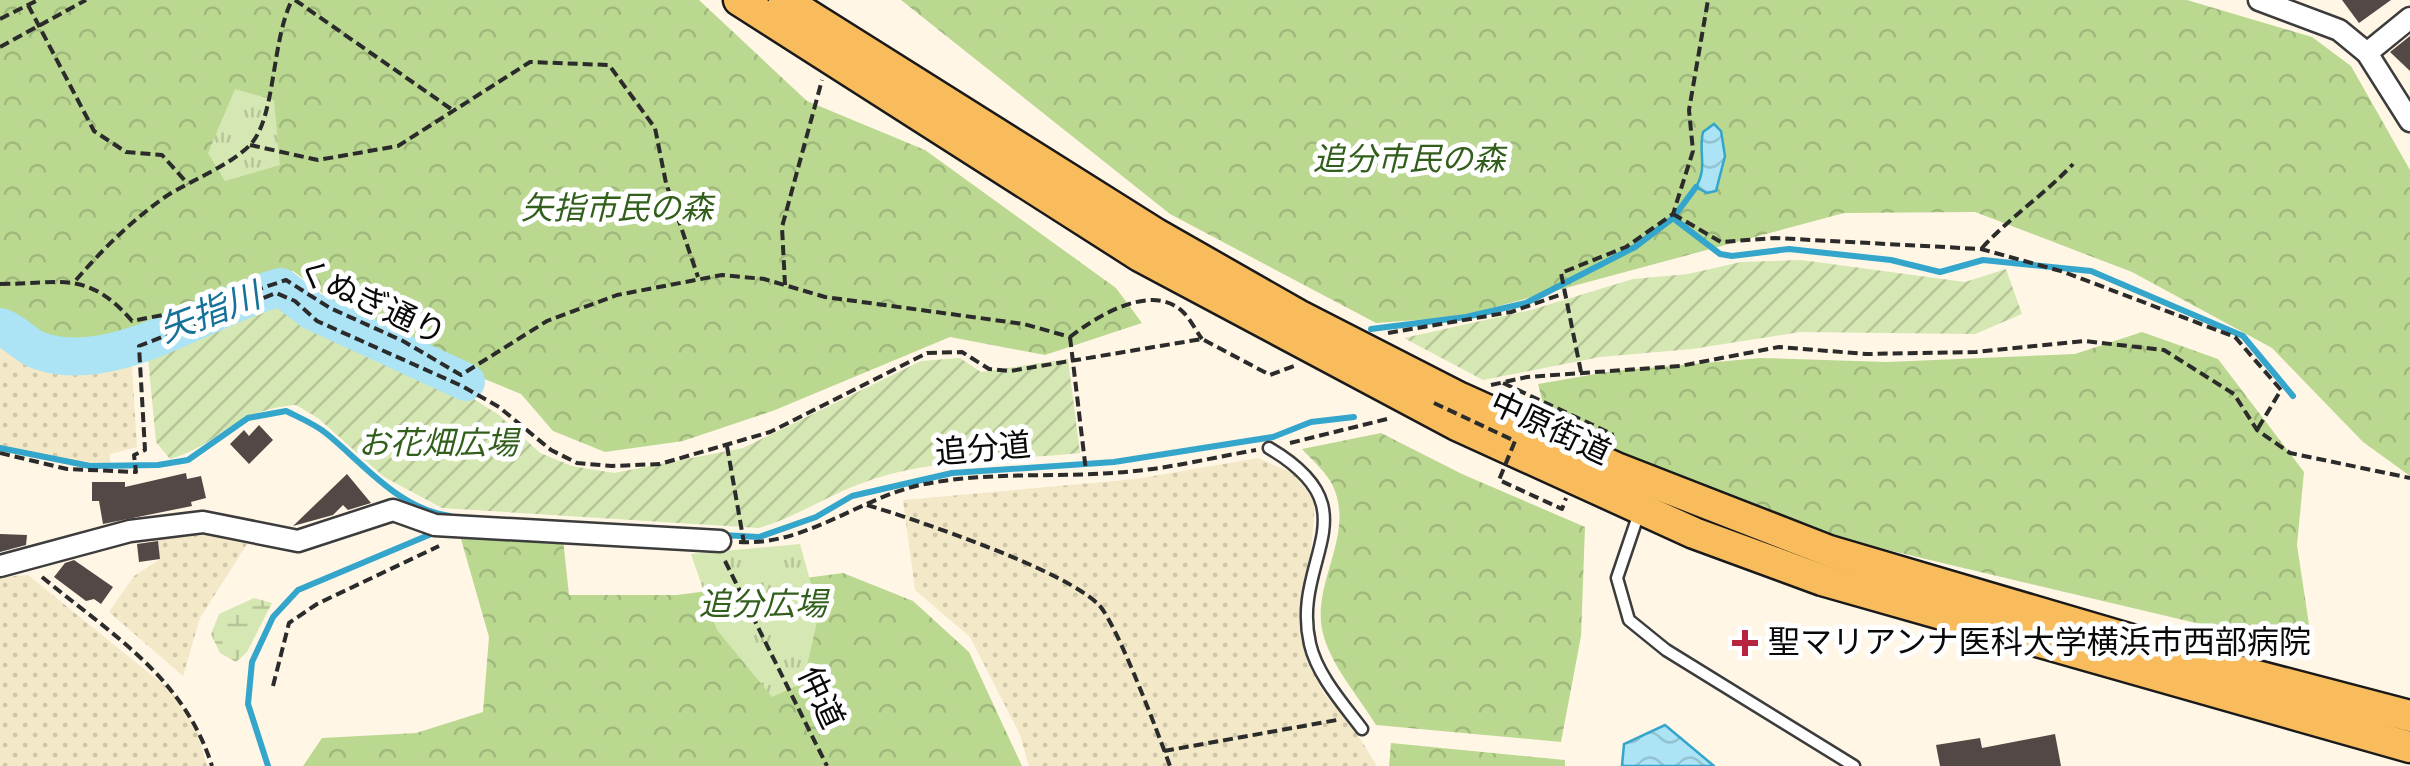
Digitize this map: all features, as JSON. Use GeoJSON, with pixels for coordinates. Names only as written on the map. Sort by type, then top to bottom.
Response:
{"type":"FeatureCollection","features":[{"type":"Feature","properties":{"kind":"main road","name":"中原街道"},"geometry":{"type":"LineString","coordinates":[[738,0],[1140,256],[1456,425],[1640,509],[1822,580],[2410,746]]}},
{"type":"Feature","properties":{"kind":"main road","name":"中原街道"},"geometry":{"type":"LineString","coordinates":[[784,0],[1156,234],[1282,306],[1460,398],[1616,468],[1829,551],[2230,669],[2410,716]]}},
{"type":"Feature","properties":{"kind":"street"},"geometry":{"type":"LineString","coordinates":[[2259,0],[2338,30],[2366,53],[2410,121]]}},
{"type":"Feature","properties":{"kind":"street"},"geometry":{"type":"LineString","coordinates":[[2366,53],[2410,18]]}},
{"type":"Feature","properties":{"kind":"street"},"geometry":{"type":"LineString","coordinates":[[0,566],[130,531],[203,522],[298,541],[393,510],[435,525],[720,542]]}},
{"type":"Feature","properties":{"kind":"lane"},"geometry":{"type":"LineString","coordinates":[[1269,448],[1296,464],[1316,484],[1326,517],[1308,610],[1310,646],[1362,730]]}},
{"type":"Feature","properties":{"kind":"lane"},"geometry":{"type":"LineString","coordinates":[[1640,509],[1617,578],[1629,620],[1666,650],[1854,766]]}},
{"type":"Feature","properties":{"kind":"path"},"geometry":{"type":"LineString","coordinates":[[0,19],[38,0]]}},
{"type":"Feature","properties":{"kind":"path"},"geometry":{"type":"LineString","coordinates":[[0,47],[86,0]]}},
{"type":"Feature","properties":{"kind":"path"},"geometry":{"type":"LineString","coordinates":[[0,284],[76,280],[112,239],[250,145],[267,116],[273,56],[294,0],[454,110]]}},
{"type":"Feature","properties":{"kind":"path"},"geometry":{"type":"LineString","coordinates":[[1580,372],[1561,273],[1626,247],[1673,214],[1692,150],[1689,110],[1708,0]]}},
{"type":"Feature","properties":{"kind":"path"},"geometry":{"type":"LineString","coordinates":[[28,5],[94,131],[126,152],[162,155],[188,184]]}},
{"type":"Feature","properties":{"kind":"path"},"geometry":{"type":"LineString","coordinates":[[250,145],[318,160],[398,146],[530,62],[609,64],[655,128],[666,183],[699,279]]}},
{"type":"Feature","properties":{"kind":"path"},"geometry":{"type":"LineString","coordinates":[[785,285],[782,227],[823,75]]}},
{"type":"Feature","properties":{"kind":"path"},"geometry":{"type":"LineString","coordinates":[[1981,250],[2011,216],[2036,202],[2074,164]]}},
{"type":"Feature","properties":{"kind":"path"},"geometry":{"type":"LineString","coordinates":[[1673,214],[1722,242],[1775,238],[1981,250],[2064,272],[2235,336],[2281,390],[2257,430]]}},
{"type":"Feature","properties":{"kind":"path","name":"くぬぎ通り"},"geometry":{"type":"LineString","coordinates":[[76,280],[101,292],[132,321],[209,306],[286,280],[364,326],[447,364],[461,376],[547,321],[617,295],[722,274],[826,297],[1024,324],[1070,337]]}},
{"type":"Feature","properties":{"kind":"path"},"geometry":{"type":"LineString","coordinates":[[1383,334],[1511,312],[1565,292]]}},
{"type":"Feature","properties":{"kind":"path"},"geometry":{"type":"LineString","coordinates":[[0,453],[67,469],[136,472],[134,456],[145,450],[139,346],[276,293],[295,301],[317,320],[486,400],[551,450],[578,463],[639,468],[770,432],[927,353],[962,352],[989,368],[1010,371],[1202,339]]}},
{"type":"Feature","properties":{"kind":"path"},"geometry":{"type":"LineString","coordinates":[[1086,473],[1070,337],[1094,318],[1147,299],[1182,310],[1202,339],[1270,375],[1307,362]]}},
{"type":"Feature","properties":{"kind":"path"},"geometry":{"type":"LineString","coordinates":[[1482,387],[1580,372],[1680,366],[1778,347],[1866,354],[1976,352],[2084,341],[2164,350],[2234,394],[2257,430],[2290,452],[2410,478]]}},
{"type":"Feature","properties":{"kind":"path"},"geometry":{"type":"LineString","coordinates":[[1502,383],[1612,434],[1613,444]]}},
{"type":"Feature","properties":{"kind":"path"},"geometry":{"type":"LineString","coordinates":[[1450,398],[1434,403],[1515,441],[1499,480],[1562,508],[1566,498]]}},
{"type":"Feature","properties":{"kind":"path","name":"追分道"},"geometry":{"type":"LineString","coordinates":[[720,542],[790,538],[864,504],[921,485],[1134,471],[1269,448],[1396,416]]}},
{"type":"Feature","properties":{"kind":"path"},"geometry":{"type":"LineString","coordinates":[[726,446],[744,543]]}},
{"type":"Feature","properties":{"kind":"path"},"geometry":{"type":"LineString","coordinates":[[864,504],[921,521],[1062,581],[1100,606],[1170,766]]}},
{"type":"Feature","properties":{"kind":"path"},"geometry":{"type":"LineString","coordinates":[[273,686],[289,623],[334,596],[477,527]]}},
{"type":"Feature","properties":{"kind":"path","name":"仲道"},"geometry":{"type":"LineString","coordinates":[[720,542],[728,572],[828,766]]}},
{"type":"Feature","properties":{"kind":"path"},"geometry":{"type":"LineString","coordinates":[[32,560],[42,577],[168,682],[196,720],[212,766]]}},
{"type":"Feature","properties":{"kind":"path"},"geometry":{"type":"LineString","coordinates":[[1164,750],[1353,718]]}},
{"type":"Feature","properties":{"kind":"shaded area"},"geometry":{"type":"Polygon","coordinates":[[[0,327],[39,351],[97,358],[131,350],[137,447],[110,454],[110,466],[44,460],[0,448],[0,327]]]}},
{"type":"Feature","properties":{"kind":"shaded area"},"geometry":{"type":"Polygon","coordinates":[[[1258,458],[1295,474],[1315,503],[1309,575],[1299,613],[1307,662],[1324,694],[1345,715],[1377,766],[1029,766],[1020,735],[970,637],[915,590],[903,500],[1136,479],[1258,458]]]}},
{"type":"Feature","properties":{"kind":"shaded area"},"geometry":{"type":"Polygon","coordinates":[[[209,532],[247,544],[200,618],[183,676],[109,612],[134,576],[160,559],[157,538],[209,532]]]}},
{"type":"Feature","properties":{"kind":"shaded area"},"geometry":{"type":"Polygon","coordinates":[[[28,575],[170,690],[196,728],[207,766],[0,766],[0,577],[28,575]]]}},
{"type":"Feature","properties":{"kind":"green space","name":"矢指市民の森"},"geometry":{"type":"Polygon","coordinates":[[[0,0],[699,0],[807,101],[925,150],[1116,288],[1142,323],[1045,355],[950,337],[775,410],[683,441],[605,452],[553,431],[521,394],[380,336],[293,271],[164,313],[97,358],[0,318],[0,0]]]}},
{"type":"Feature","properties":{"kind":"green space","name":"追分市民の森"},"geometry":{"type":"Polygon","coordinates":[[[901,0],[2187,0],[2312,37],[2351,66],[2410,170],[2410,476],[2363,442],[2272,348],[2132,272],[1975,212],[1844,213],[1458,317],[1376,323],[1170,214],[901,0]]]}},
{"type":"Feature","properties":{"kind":"green space"},"geometry":{"type":"Polygon","coordinates":[[[235,89],[274,100],[280,165],[225,181],[208,153],[235,89]]]}},
{"type":"Feature","properties":{"kind":"green space"},"geometry":{"type":"Polygon","coordinates":[[[1801,260],[1965,282],[2006,269],[2022,314],[1975,334],[1800,332],[1692,349],[1600,357],[1483,380],[1404,338],[1531,310],[1633,279],[1688,274],[1741,262],[1801,260]]]}},
{"type":"Feature","properties":{"kind":"green space","name":"お花畑広場"},"geometry":{"type":"Polygon","coordinates":[[[256,303],[287,304],[469,396],[499,415],[540,453],[572,466],[614,473],[743,448],[921,361],[960,358],[981,372],[1068,359],[1080,453],[943,464],[890,474],[759,528],[442,508],[384,477],[318,418],[296,405],[256,414],[170,459],[156,442],[147,347],[190,323],[256,303]]]}},
{"type":"Feature","properties":{"kind":"green space"},"geometry":{"type":"Polygon","coordinates":[[[2142,332],[2218,359],[2304,472],[2297,545],[2311,638],[2293,646],[1833,537],[1597,446],[1546,415],[1538,384],[1613,371],[1761,358],[1887,362],[2075,354],[2142,332]]]}},
{"type":"Feature","properties":{"kind":"green space"},"geometry":{"type":"Polygon","coordinates":[[[1381,433],[1462,474],[1585,527],[1581,636],[1561,742],[1376,725],[1335,662],[1323,636],[1321,605],[1338,536],[1338,501],[1329,479],[1302,449],[1381,433]]]}},
{"type":"Feature","properties":{"kind":"green space"},"geometry":{"type":"Polygon","coordinates":[[[461,539],[563,539],[569,595],[677,595],[843,573],[913,601],[969,652],[1022,766],[303,766],[322,738],[416,733],[483,712],[489,637],[461,539]]]}},
{"type":"Feature","properties":{"kind":"green space","name":"追分広場"},"geometry":{"type":"Polygon","coordinates":[[[800,544],[819,613],[803,683],[772,697],[717,630],[691,554],[800,544]]]}},
{"type":"Feature","properties":{"kind":"green space"},"geometry":{"type":"Polygon","coordinates":[[[254,598],[272,603],[247,652],[236,662],[220,653],[211,634],[219,614],[254,598]]]}},
{"type":"Feature","properties":{"kind":"green space"},"geometry":{"type":"Polygon","coordinates":[[[1391,743],[1565,760],[1565,766],[1389,766],[1391,743]]]}},
{"type":"Feature","properties":{"kind":"water"},"geometry":{"type":"Polygon","coordinates":[[[1714,124],[1721,131],[1725,156],[1716,191],[1707,193],[1696,187],[1701,173],[1703,132],[1714,124]]]}},
{"type":"Feature","properties":{"kind":"water"},"geometry":{"type":"Polygon","coordinates":[[[1665,725],[1714,766],[1622,766],[1624,744],[1665,725]]]}},
{"type":"Feature","properties":{"kind":"building"},"geometry":{"type":"Polygon","coordinates":[[[2342,0],[2391,0],[2359,23],[2342,0]]]}},
{"type":"Feature","properties":{"kind":"building"},"geometry":{"type":"Polygon","coordinates":[[[2410,36],[2410,71],[2390,52],[2410,36]]]}},
{"type":"Feature","properties":{"kind":"building"},"geometry":{"type":"Polygon","coordinates":[[[259,425],[273,440],[249,464],[230,444],[244,430],[249,436],[259,425]]]}},
{"type":"Feature","properties":{"kind":"building"},"geometry":{"type":"Polygon","coordinates":[[[186,473],[187,479],[201,476],[206,498],[191,502],[192,506],[103,524],[99,501],[92,501],[92,482],[125,482],[125,487],[186,473]]]}},
{"type":"Feature","properties":{"kind":"building"},"geometry":{"type":"Polygon","coordinates":[[[347,474],[371,503],[348,510],[343,505],[333,515],[293,526],[347,474]]]}},
{"type":"Feature","properties":{"kind":"building"},"geometry":{"type":"Polygon","coordinates":[[[0,534],[27,535],[26,545],[0,552],[0,534]]]}},
{"type":"Feature","properties":{"kind":"building"},"geometry":{"type":"Polygon","coordinates":[[[158,541],[160,559],[139,562],[137,544],[158,541]]]}},
{"type":"Feature","properties":{"kind":"building"},"geometry":{"type":"Polygon","coordinates":[[[74,560],[113,587],[101,604],[94,599],[86,601],[54,577],[65,563],[74,560]]]}},
{"type":"Feature","properties":{"kind":"building"},"geometry":{"type":"Polygon","coordinates":[[[2055,734],[2061,766],[1940,766],[1936,745],[1980,738],[1982,748],[2055,734]]]}},
{"type":"Feature","properties":{"kind":"waterway"},"geometry":{"type":"LineString","coordinates":[[1673,218],[1696,187]]}},
{"type":"Feature","properties":{"kind":"waterway"},"geometry":{"type":"LineString","coordinates":[[1371,329],[1466,317],[1526,303],[1635,247],[1673,218],[1720,254],[1732,256],[1789,249],[1891,260],[1940,272],[1983,260],[2091,271],[2243,336],[2293,396]]}},
{"type":"Feature","properties":{"kind":"waterway","name":"矢指川"},"geometry":{"type":"LineString","coordinates":[[0,327],[40,351],[69,356],[99,355],[161,336],[281,287],[312,311],[466,382]]}},
{"type":"Feature","properties":{"kind":"waterway"},"geometry":{"type":"LineString","coordinates":[[0,448],[90,466],[158,465],[188,460],[248,418],[286,411],[322,430],[399,495],[415,505],[450,516]]}},
{"type":"Feature","properties":{"kind":"waterway"},"geometry":{"type":"LineString","coordinates":[[722,535],[759,537],[816,517],[852,496],[952,473],[1114,462],[1273,437],[1311,422],[1354,417]]}},
{"type":"Feature","properties":{"kind":"waterway"},"geometry":{"type":"LineString","coordinates":[[268,766],[248,704],[252,662],[273,617],[298,590],[436,532]]}},
{"type":"Feature","properties":{"kind":"place","name":"聖マリアンナ医科大学横浜市西部病院"},"geometry":{"type":"Point","coordinates":[1745,643]}}]}
